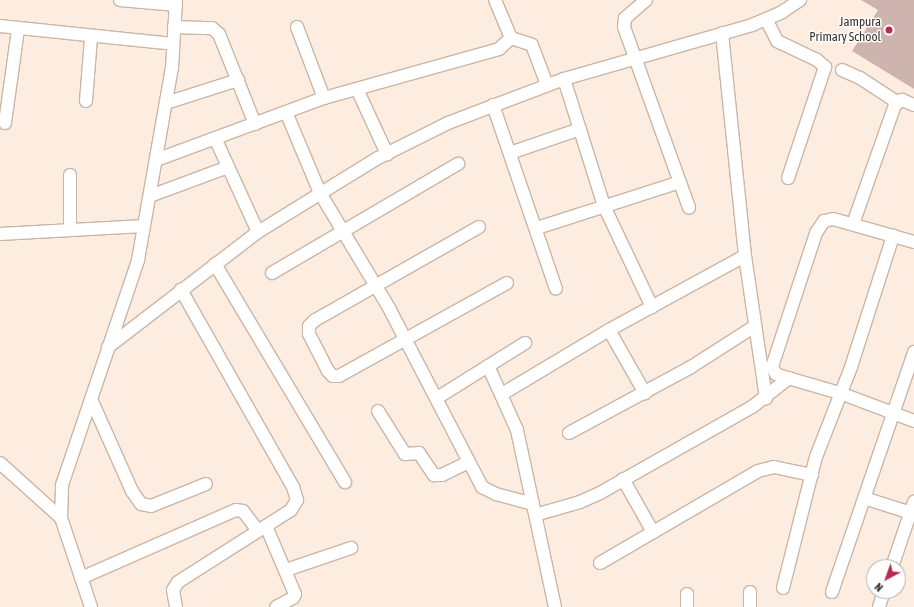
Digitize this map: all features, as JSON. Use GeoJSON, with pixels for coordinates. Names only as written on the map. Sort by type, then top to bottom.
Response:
{"type":"FeatureCollection","features":[{"type":"Feature","properties":{"kind":"street"},"geometry":{"type":"LineString","coordinates":[[91,607],[61,518],[62,485],[138,260],[166,103],[176,2],[120,0]]}},
{"type":"Feature","properties":{"kind":"street"},"geometry":{"type":"LineString","coordinates":[[495,0],[511,38],[532,45],[548,85]]}},
{"type":"Feature","properties":{"kind":"street"},"geometry":{"type":"LineString","coordinates":[[646,0],[628,15],[624,23],[689,208]]}},
{"type":"Feature","properties":{"kind":"street"},"geometry":{"type":"LineString","coordinates":[[108,346],[258,232],[320,193],[387,154],[448,123],[564,79],[722,33],[766,18],[800,0]]}},
{"type":"Feature","properties":{"kind":"street"},"geometry":{"type":"LineString","coordinates":[[766,18],[777,41],[817,60],[825,67],[788,178]]}},
{"type":"Feature","properties":{"kind":"street"},"geometry":{"type":"LineString","coordinates":[[0,26],[91,38],[173,44]]}},
{"type":"Feature","properties":{"kind":"street"},"geometry":{"type":"LineString","coordinates":[[174,27],[204,27],[216,31],[238,80],[255,124]]}},
{"type":"Feature","properties":{"kind":"street"},"geometry":{"type":"LineString","coordinates":[[297,27],[324,98]]}},
{"type":"Feature","properties":{"kind":"street"},"geometry":{"type":"LineString","coordinates":[[5,123],[18,29]]}},
{"type":"Feature","properties":{"kind":"street"},"geometry":{"type":"LineString","coordinates":[[722,33],[745,256],[766,398]]}},
{"type":"Feature","properties":{"kind":"street"},"geometry":{"type":"LineString","coordinates":[[86,101],[91,38]]}},
{"type":"Feature","properties":{"kind":"street"},"geometry":{"type":"LineString","coordinates":[[156,160],[324,98],[499,49],[511,38]]}},
{"type":"Feature","properties":{"kind":"street"},"geometry":{"type":"LineString","coordinates":[[842,70],[860,78],[897,102]]}},
{"type":"Feature","properties":{"kind":"street"},"geometry":{"type":"LineString","coordinates":[[564,79],[604,206],[652,307]]}},
{"type":"Feature","properties":{"kind":"street"},"geometry":{"type":"LineString","coordinates":[[166,103],[238,80]]}},
{"type":"Feature","properties":{"kind":"street"},"geometry":{"type":"LineString","coordinates":[[358,89],[387,154]]}},
{"type":"Feature","properties":{"kind":"street"},"geometry":{"type":"LineString","coordinates":[[897,102],[902,100],[914,105]]}},
{"type":"Feature","properties":{"kind":"street"},"geometry":{"type":"LineString","coordinates":[[853,224],[897,102]]}},
{"type":"Feature","properties":{"kind":"street"},"geometry":{"type":"LineString","coordinates":[[493,105],[537,228],[556,289]]}},
{"type":"Feature","properties":{"kind":"street"},"geometry":{"type":"LineString","coordinates":[[286,112],[320,193],[406,339],[469,462],[487,491],[534,509],[580,502],[766,398],[789,378]]}},
{"type":"Feature","properties":{"kind":"street"},"geometry":{"type":"LineString","coordinates":[[510,153],[580,129]]}},
{"type":"Feature","properties":{"kind":"street"},"geometry":{"type":"LineString","coordinates":[[215,138],[258,232]]}},
{"type":"Feature","properties":{"kind":"street"},"geometry":{"type":"LineString","coordinates":[[272,273],[458,164]]}},
{"type":"Feature","properties":{"kind":"street"},"geometry":{"type":"LineString","coordinates":[[150,196],[228,167]]}},
{"type":"Feature","properties":{"kind":"street"},"geometry":{"type":"LineString","coordinates":[[70,175],[70,230]]}},
{"type":"Feature","properties":{"kind":"street"},"geometry":{"type":"LineString","coordinates":[[537,228],[680,182]]}},
{"type":"Feature","properties":{"kind":"street"},"geometry":{"type":"LineString","coordinates":[[914,242],[853,224],[828,219],[821,224],[816,234],[772,361],[772,367],[776,374],[840,393],[914,421]]}},
{"type":"Feature","properties":{"kind":"street"},"geometry":{"type":"LineString","coordinates":[[0,234],[144,226]]}},
{"type":"Feature","properties":{"kind":"street"},"geometry":{"type":"LineString","coordinates":[[479,227],[309,326],[309,334],[328,371],[334,376],[339,376],[507,283]]}},
{"type":"Feature","properties":{"kind":"street"},"geometry":{"type":"LineString","coordinates":[[783,588],[812,474],[893,236]]}},
{"type":"Feature","properties":{"kind":"street"},"geometry":{"type":"LineString","coordinates":[[502,394],[609,330],[745,256]]}},
{"type":"Feature","properties":{"kind":"street"},"geometry":{"type":"LineString","coordinates":[[215,264],[344,482]]}},
{"type":"Feature","properties":{"kind":"street"},"geometry":{"type":"LineString","coordinates":[[176,607],[173,590],[178,582],[291,510],[297,500],[295,491],[181,290]]}},
{"type":"Feature","properties":{"kind":"street"},"geometry":{"type":"LineString","coordinates":[[568,433],[691,367],[755,326]]}},
{"type":"Feature","properties":{"kind":"street"},"geometry":{"type":"LineString","coordinates":[[609,330],[645,393]]}},
{"type":"Feature","properties":{"kind":"street"},"geometry":{"type":"LineString","coordinates":[[436,398],[525,343]]}},
{"type":"Feature","properties":{"kind":"street"},"geometry":{"type":"LineString","coordinates":[[832,592],[914,352]]}},
{"type":"Feature","properties":{"kind":"street"},"geometry":{"type":"LineString","coordinates":[[488,366],[517,430],[553,607]]}},
{"type":"Feature","properties":{"kind":"street"},"geometry":{"type":"LineString","coordinates":[[91,399],[132,491],[141,504],[150,506],[206,484]]}},
{"type":"Feature","properties":{"kind":"street"},"geometry":{"type":"LineString","coordinates":[[378,411],[405,454],[419,453],[434,474],[442,475],[469,462]]}},
{"type":"Feature","properties":{"kind":"street"},"geometry":{"type":"LineString","coordinates":[[0,463],[61,518]]}},
{"type":"Feature","properties":{"kind":"street"},"geometry":{"type":"LineString","coordinates":[[600,563],[758,471],[774,467],[812,474]]}},
{"type":"Feature","properties":{"kind":"street"},"geometry":{"type":"LineString","coordinates":[[623,479],[653,532]]}},
{"type":"Feature","properties":{"kind":"street"},"geometry":{"type":"LineString","coordinates":[[864,498],[913,510],[895,559]]}},
{"type":"Feature","properties":{"kind":"street"},"geometry":{"type":"LineString","coordinates":[[81,578],[236,510],[243,511],[262,528],[286,570],[295,594],[293,598],[276,607]]}},
{"type":"Feature","properties":{"kind":"street"},"geometry":{"type":"LineString","coordinates":[[286,570],[351,548]]}},
{"type":"Feature","properties":{"kind":"street"},"geometry":{"type":"LineString","coordinates":[[750,592],[750,607]]}},
{"type":"Feature","properties":{"kind":"street"},"geometry":{"type":"LineString","coordinates":[[687,594],[687,607]]}},
{"type":"Feature","properties":{"kind":"building","name":"Jampura Primary School"},"geometry":{"type":"Polygon","coordinates":[[[861,0],[914,0],[914,89],[852,51],[878,10],[861,0]]]}},
{"type":"Feature","properties":{"kind":"place","name":"Jampura Primary School"},"geometry":{"type":"Point","coordinates":[889,30]}}]}
